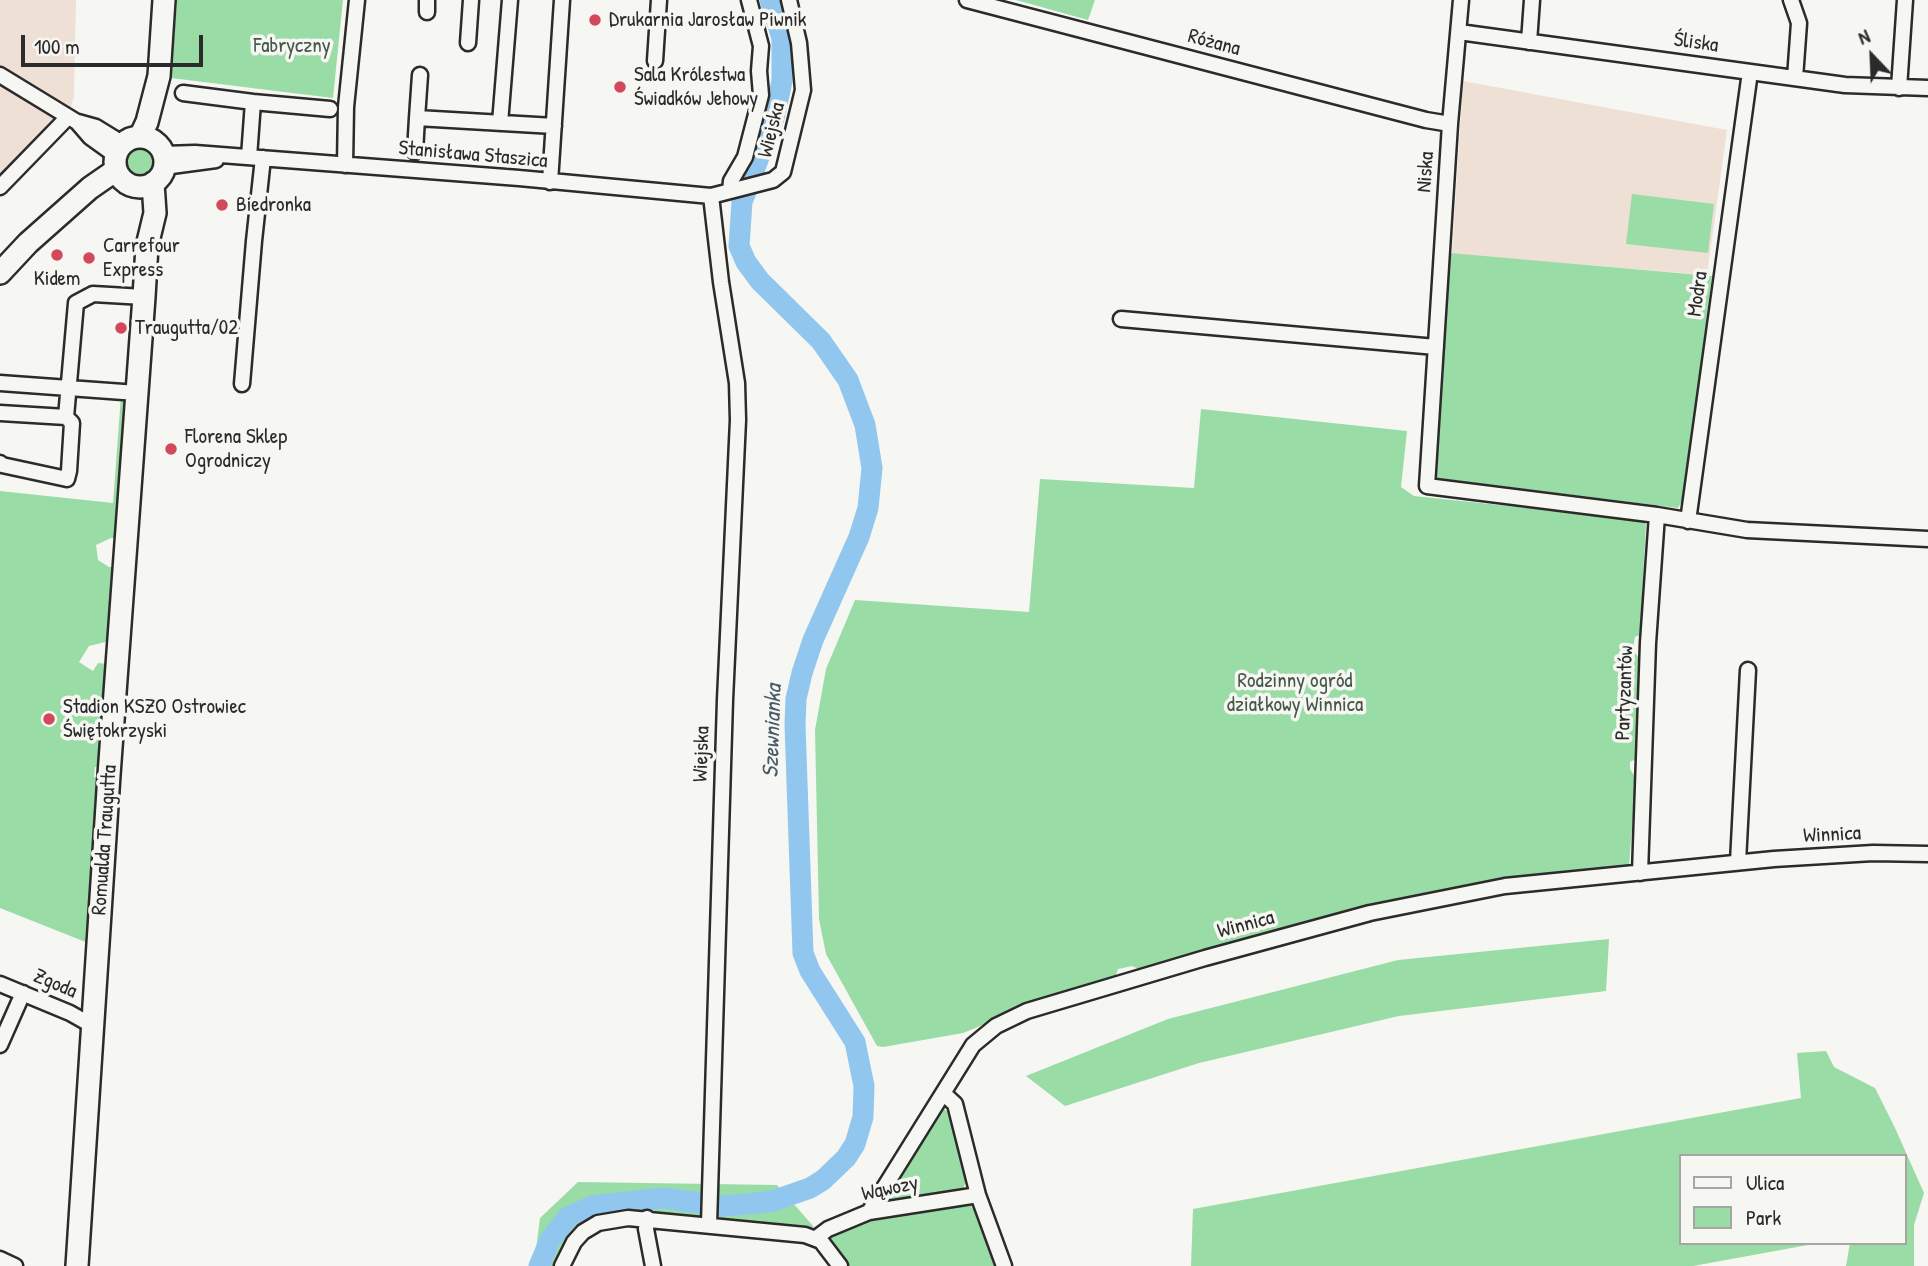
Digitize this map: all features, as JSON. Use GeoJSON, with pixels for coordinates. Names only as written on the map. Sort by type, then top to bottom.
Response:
{"type":"FeatureCollection","features":[{"type":"Feature","properties":{"kind":"main road","name":"Romualda Traugutta"},"geometry":{"type":"LineString","coordinates":[[77,1266],[148,246],[139,162],[159,76],[164,0]]}},
{"type":"Feature","properties":{"kind":"main road"},"geometry":{"type":"LineString","coordinates":[[0,273],[28,243],[65,212],[96,197],[139,162]]}},
{"type":"Feature","properties":{"kind":"street"},"geometry":{"type":"LineString","coordinates":[[345,165],[346,107],[357,0]]}},
{"type":"Feature","properties":{"kind":"street"},"geometry":{"type":"LineString","coordinates":[[468,43],[471,0]]}},
{"type":"Feature","properties":{"kind":"street"},"geometry":{"type":"LineString","coordinates":[[500,122],[510,0]]}},
{"type":"Feature","properties":{"kind":"street"},"geometry":{"type":"LineString","coordinates":[[550,182],[562,0],[556,0]]}},
{"type":"Feature","properties":{"kind":"street"},"geometry":{"type":"LineString","coordinates":[[655,61],[659,0]]}},
{"type":"Feature","properties":{"kind":"street","name":"Wiejska"},"geometry":{"type":"LineString","coordinates":[[730,191],[731,181],[745,157],[761,95],[761,46],[749,0]]}},
{"type":"Feature","properties":{"kind":"street","name":"Wiejska"},"geometry":{"type":"LineString","coordinates":[[709,1224],[725,700],[738,420],[737,383],[711,196],[773,180],[783,172],[803,90],[799,43],[789,0]]}},
{"type":"Feature","properties":{"kind":"street","name":"Różana"},"geometry":{"type":"LineString","coordinates":[[967,0],[1450,124]]}},
{"type":"Feature","properties":{"kind":"street","name":"Niska"},"geometry":{"type":"LineString","coordinates":[[1461,0],[1450,124],[1427,486],[1657,515]]}},
{"type":"Feature","properties":{"kind":"street"},"geometry":{"type":"LineString","coordinates":[[1529,42],[1531,0]]}},
{"type":"Feature","properties":{"kind":"street"},"geometry":{"type":"LineString","coordinates":[[1791,0],[1799,23],[1795,78]]}},
{"type":"Feature","properties":{"kind":"street"},"geometry":{"type":"LineString","coordinates":[[1899,88],[1905,0]]}},
{"type":"Feature","properties":{"kind":"street","name":"Śliska"},"geometry":{"type":"LineString","coordinates":[[1459,32],[1845,85],[1928,88]]}},
{"type":"Feature","properties":{"kind":"street","name":"Modra"},"geometry":{"type":"LineString","coordinates":[[1688,521],[1750,72]]}},
{"type":"Feature","properties":{"kind":"street"},"geometry":{"type":"LineString","coordinates":[[0,75],[72,120],[96,127],[139,162]]}},
{"type":"Feature","properties":{"kind":"street"},"geometry":{"type":"LineString","coordinates":[[415,152],[420,75]]}},
{"type":"Feature","properties":{"kind":"street"},"geometry":{"type":"LineString","coordinates":[[183,93],[330,110]]}},
{"type":"Feature","properties":{"kind":"street"},"geometry":{"type":"LineString","coordinates":[[242,384],[254,241],[254,102]]}},
{"type":"Feature","properties":{"kind":"street"},"geometry":{"type":"LineString","coordinates":[[417,118],[554,126]]}},
{"type":"Feature","properties":{"kind":"street"},"geometry":{"type":"LineString","coordinates":[[0,187],[72,120]]}},
{"type":"Feature","properties":{"kind":"street","name":"Stanisława Staszica"},"geometry":{"type":"LineString","coordinates":[[139,162],[196,164],[231,157],[256,158],[519,177],[711,196]]}},
{"type":"Feature","properties":{"kind":"street"},"geometry":{"type":"LineString","coordinates":[[66,417],[76,303],[93,294],[144,297]]}},
{"type":"Feature","properties":{"kind":"street"},"geometry":{"type":"LineString","coordinates":[[1122,319],[1436,347]]}},
{"type":"Feature","properties":{"kind":"street"},"geometry":{"type":"LineString","coordinates":[[0,383],[137,393]]}},
{"type":"Feature","properties":{"kind":"street"},"geometry":{"type":"LineString","coordinates":[[0,413],[66,417],[72,423],[67,479],[1,464]]}},
{"type":"Feature","properties":{"kind":"street"},"geometry":{"type":"LineString","coordinates":[[1657,515],[1748,530],[1928,539]]}},
{"type":"Feature","properties":{"kind":"street","name":"Partyzantów"},"geometry":{"type":"LineString","coordinates":[[1640,873],[1648,643],[1657,515]]}},
{"type":"Feature","properties":{"kind":"street"},"geometry":{"type":"LineString","coordinates":[[1738,862],[1748,670]]}},
{"type":"Feature","properties":{"kind":"street","name":"Winnica"},"geometry":{"type":"LineString","coordinates":[[869,1212],[973,1045],[984,1034],[1012,1018],[1066,999],[1383,910],[1505,886],[1738,862],[1873,853],[1928,854]]}},
{"type":"Feature","properties":{"kind":"street","name":"Zgoda"},"geometry":{"type":"LineString","coordinates":[[0,984],[71,1013],[93,1026]]}},
{"type":"Feature","properties":{"kind":"street"},"geometry":{"type":"LineString","coordinates":[[0,1045],[23,993]]}},
{"type":"Feature","properties":{"kind":"street"},"geometry":{"type":"LineString","coordinates":[[943,1093],[955,1104],[978,1195],[1004,1266]]}},
{"type":"Feature","properties":{"kind":"street","name":"Wąwozy"},"geometry":{"type":"LineString","coordinates":[[816,1238],[828,1229],[869,1212],[978,1195]]}},
{"type":"Feature","properties":{"kind":"street"},"geometry":{"type":"LineString","coordinates":[[647,1218],[646,1229],[653,1266]]}},
{"type":"Feature","properties":{"kind":"street"},"geometry":{"type":"LineString","coordinates":[[562,1266],[573,1242],[583,1231],[598,1223],[647,1218],[806,1235],[821,1241],[840,1266]]}},
{"type":"Feature","properties":{"kind":"street"},"geometry":{"type":"LineString","coordinates":[[0,1259],[15,1266]]}},
{"type":"Feature","properties":{"kind":"shaded area"},"geometry":{"type":"Polygon","coordinates":[[[0,0],[76,0],[74,97],[68,117],[0,187],[0,0]]]}},
{"type":"Feature","properties":{"kind":"shaded area"},"geometry":{"type":"Polygon","coordinates":[[[1463,81],[1727,130],[1707,275],[1452,254],[1463,81]]]}},
{"type":"Feature","properties":{"kind":"green space","name":"Fabryczny"},"geometry":{"type":"Polygon","coordinates":[[[177,0],[343,0],[333,98],[171,78],[177,0]]]}},
{"type":"Feature","properties":{"kind":"green space"},"geometry":{"type":"Polygon","coordinates":[[[1016,0],[1095,0],[1088,20],[1016,0]]]}},
{"type":"Feature","properties":{"kind":"green space"},"geometry":{"type":"Polygon","coordinates":[[[139,144],[151,149],[156,161],[151,173],[139,178],[127,173],[122,161],[127,149],[139,144]]]}},
{"type":"Feature","properties":{"kind":"green space"},"geometry":{"type":"Polygon","coordinates":[[[1632,194],[1714,204],[1708,253],[1626,244],[1632,194]]]}},
{"type":"Feature","properties":{"kind":"green space"},"geometry":{"type":"Polygon","coordinates":[[[1450,253],[1712,276],[1683,499],[1678,508],[1436,478],[1450,253]]]}},
{"type":"Feature","properties":{"kind":"green space","name":"Stadion KSZO Ostrowiec Świętokrzyski"},"geometry":{"type":"Polygon","coordinates":[[[121,396],[127,399],[117,538],[96,545],[98,560],[109,567],[115,567],[109,641],[89,646],[79,662],[93,671],[98,663],[108,664],[100,767],[95,767],[94,777],[100,778],[88,943],[0,908],[0,491],[113,503],[121,396]]]}},
{"type":"Feature","properties":{"kind":"green space","name":"Rodzinny ogród działkowy Winnica"},"geometry":{"type":"Polygon","coordinates":[[[1201,409],[1407,431],[1401,487],[1414,496],[1641,520],[1646,524],[1640,635],[1635,637],[1633,648],[1638,657],[1636,759],[1630,762],[1630,769],[1636,778],[1629,866],[1505,880],[1143,971],[1132,966],[1118,969],[1115,978],[1044,1000],[963,1033],[877,1046],[826,954],[819,919],[815,730],[826,669],[855,600],[1029,612],[1040,479],[1194,488],[1201,409]]]}},
{"type":"Feature","properties":{"kind":"green space"},"geometry":{"type":"Polygon","coordinates":[[[1609,939],[1606,991],[1399,1016],[1199,1063],[1065,1106],[1026,1076],[1168,1019],[1398,960],[1609,939]]]}},
{"type":"Feature","properties":{"kind":"green space"},"geometry":{"type":"Polygon","coordinates":[[[1826,1051],[1834,1067],[1875,1088],[1907,1154],[1680,1154],[1680,1245],[1808,1245],[1693,1266],[1191,1266],[1193,1209],[1801,1098],[1797,1053],[1826,1051]]]}},
{"type":"Feature","properties":{"kind":"green space"},"geometry":{"type":"Polygon","coordinates":[[[942,1107],[949,1113],[966,1180],[964,1187],[959,1192],[886,1202],[884,1200],[942,1107]]]}},
{"type":"Feature","properties":{"kind":"green space"},"geometry":{"type":"Polygon","coordinates":[[[1907,1155],[1924,1193],[1914,1225],[1914,1266],[1846,1266],[1850,1245],[1907,1245],[1907,1155]]]}},
{"type":"Feature","properties":{"kind":"green space"},"geometry":{"type":"Polygon","coordinates":[[[578,1182],[777,1185],[814,1227],[656,1215],[591,1220],[557,1266],[534,1266],[540,1218],[578,1182]]]}},
{"type":"Feature","properties":{"kind":"green space"},"geometry":{"type":"Polygon","coordinates":[[[968,1202],[975,1211],[998,1266],[848,1266],[831,1239],[834,1233],[863,1220],[968,1202]]]}},
{"type":"Feature","properties":{"kind":"waterway","name":"Szewnianka"},"geometry":{"type":"LineString","coordinates":[[539,1266],[550,1240],[568,1217],[592,1206],[663,1198],[722,1206],[748,1204],[773,1201],[810,1188],[823,1180],[846,1158],[855,1144],[863,1117],[864,1086],[855,1042],[810,971],[803,953],[795,725],[796,699],[802,673],[813,640],[859,537],[868,508],[872,468],[865,425],[848,380],[821,341],[760,281],[746,262],[739,246],[742,202],[774,118],[782,81],[782,38],[770,0]]}},
{"type":"Feature","properties":{"kind":"place","name":"Drukarnia Jarosław Piwnik"},"geometry":{"type":"Point","coordinates":[595,20]}},
{"type":"Feature","properties":{"kind":"place","name":"Sala Królestwa Świadków Jehowy"},"geometry":{"type":"Point","coordinates":[620,87]}},
{"type":"Feature","properties":{"kind":"place","name":"Biedronka"},"geometry":{"type":"Point","coordinates":[222,205]}},
{"type":"Feature","properties":{"kind":"place","name":"Kidem"},"geometry":{"type":"Point","coordinates":[57,255]}},
{"type":"Feature","properties":{"kind":"place","name":"Carrefour Express"},"geometry":{"type":"Point","coordinates":[89,258]}},
{"type":"Feature","properties":{"kind":"place","name":"Traugutta/02"},"geometry":{"type":"Point","coordinates":[121,328]}},
{"type":"Feature","properties":{"kind":"place","name":"Florena Sklep Ogrodniczy"},"geometry":{"type":"Point","coordinates":[171,449]}},
{"type":"Feature","properties":{"kind":"place","name":"Stadion KSZO Ostrowiec Świętokrzyski"},"geometry":{"type":"Point","coordinates":[49,719]}}]}
